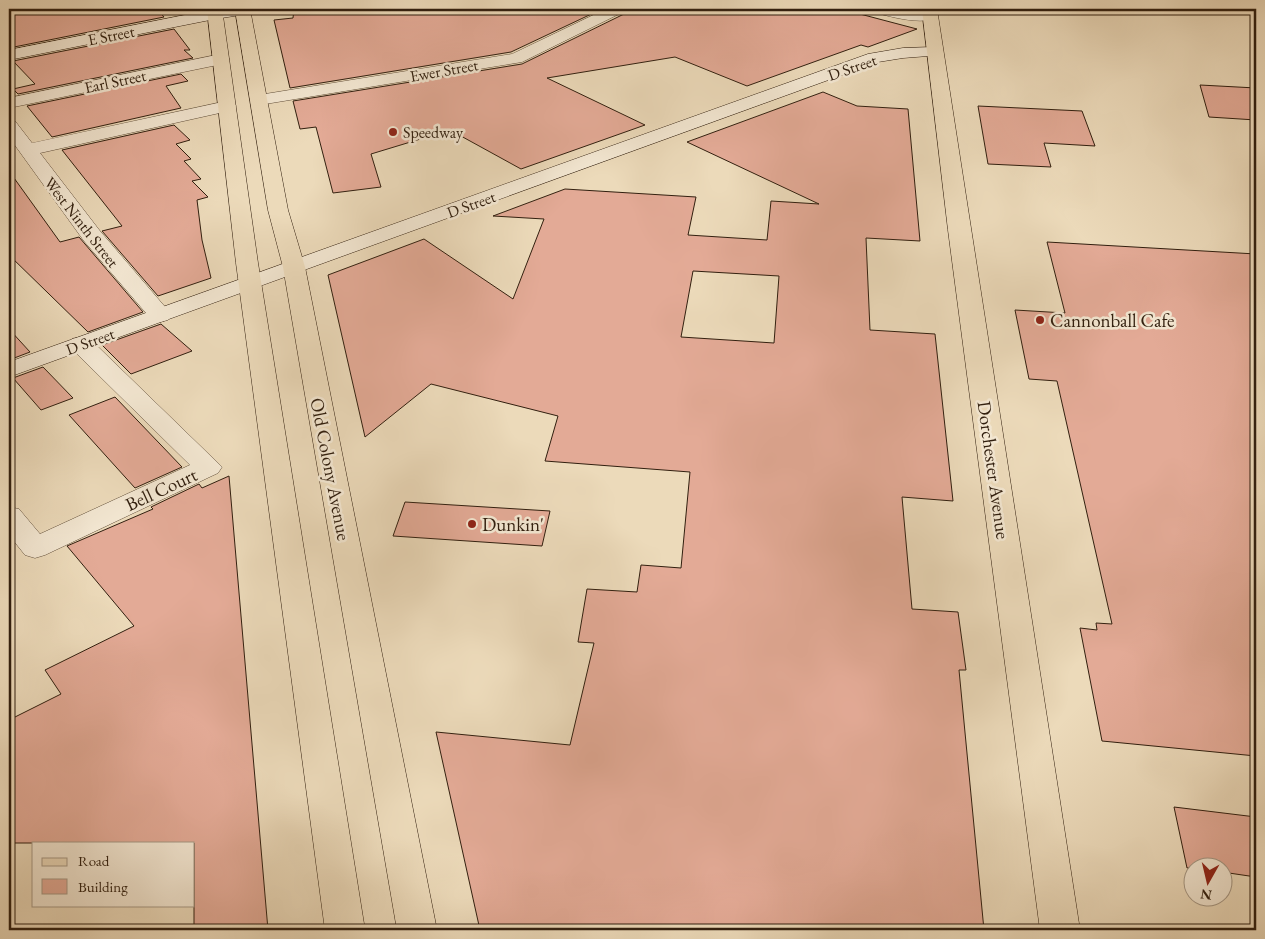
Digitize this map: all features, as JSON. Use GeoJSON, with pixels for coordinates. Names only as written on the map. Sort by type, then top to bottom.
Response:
{"type":"FeatureCollection","features":[{"type":"Feature","properties":{"kind":"main road","name":"Old Colony Avenue"},"geometry":{"type":"LineString","coordinates":[[242,10],[278,210],[294,267],[417,930]]}},
{"type":"Feature","properties":{"kind":"main road"},"geometry":{"type":"LineString","coordinates":[[215,12],[250,283],[345,930]]}},
{"type":"Feature","properties":{"kind":"main road","name":"Dorchester Avenue"},"geometry":{"type":"LineString","coordinates":[[930,12],[959,230],[1060,930]]}},
{"type":"Feature","properties":{"kind":"street","name":"Ewer Street"},"geometry":{"type":"LineString","coordinates":[[259,100],[516,58],[618,9]]}},
{"type":"Feature","properties":{"kind":"street"},"geometry":{"type":"LineString","coordinates":[[878,9],[902,14],[930,12]]}},
{"type":"Feature","properties":{"kind":"street","name":"E Street"},"geometry":{"type":"LineString","coordinates":[[9,55],[215,12],[242,10]]}},
{"type":"Feature","properties":{"kind":"street","name":"D Street"},"geometry":{"type":"LineString","coordinates":[[9,370],[874,58],[903,53],[936,52]]}},
{"type":"Feature","properties":{"kind":"street","name":"Earl Street"},"geometry":{"type":"LineString","coordinates":[[9,103],[220,59]]}},
{"type":"Feature","properties":{"kind":"street"},"geometry":{"type":"LineString","coordinates":[[28,150],[227,106]]}},
{"type":"Feature","properties":{"kind":"street","name":"West Ninth Street"},"geometry":{"type":"LineString","coordinates":[[9,125],[92,236],[160,315]]}},
{"type":"Feature","properties":{"kind":"street","name":"Bell Court"},"geometry":{"type":"LineString","coordinates":[[9,516],[35,548],[208,467],[81,344]]}},
{"type":"Feature","properties":{"kind":"building"},"geometry":{"type":"Polygon","coordinates":[[[9,9],[157,9],[164,17],[9,48],[9,9]]]}},
{"type":"Feature","properties":{"kind":"building"},"geometry":{"type":"Polygon","coordinates":[[[294,9],[602,9],[511,52],[290,88],[274,20],[293,18],[294,9]]]}},
{"type":"Feature","properties":{"kind":"building"},"geometry":{"type":"Polygon","coordinates":[[[628,9],[841,9],[917,29],[868,47],[861,45],[747,86],[675,57],[547,78],[645,125],[521,169],[450,130],[371,154],[381,187],[333,193],[316,127],[300,129],[293,101],[522,64],[624,14],[628,9]]]}},
{"type":"Feature","properties":{"kind":"building"},"geometry":{"type":"Polygon","coordinates":[[[174,29],[190,50],[184,50],[193,58],[18,94],[13,89],[35,84],[13,61],[174,29]]]}},
{"type":"Feature","properties":{"kind":"building"},"geometry":{"type":"Polygon","coordinates":[[[181,74],[188,81],[166,86],[181,108],[52,137],[27,106],[181,74]]]}},
{"type":"Feature","properties":{"kind":"building"},"geometry":{"type":"Polygon","coordinates":[[[1200,85],[1256,88],[1256,120],[1209,117],[1200,85]]]}},
{"type":"Feature","properties":{"kind":"building"},"geometry":{"type":"Polygon","coordinates":[[[823,92],[857,106],[908,109],[920,241],[866,238],[870,330],[935,334],[953,501],[902,497],[912,609],[958,612],[966,670],[959,670],[984,930],[480,930],[436,732],[570,745],[594,643],[578,642],[587,589],[637,592],[641,565],[681,568],[690,472],[545,461],[558,416],[431,384],[365,437],[328,275],[424,239],[513,299],[544,219],[493,216],[565,189],[696,197],[688,235],[767,240],[771,201],[819,204],[687,142],[823,92]],[[693,271],[681,337],[774,343],[779,276],[693,271]]]}},
{"type":"Feature","properties":{"kind":"building"},"geometry":{"type":"Polygon","coordinates":[[[978,106],[1082,111],[1095,146],[1044,143],[1051,167],[988,164],[978,106]]]}},
{"type":"Feature","properties":{"kind":"building"},"geometry":{"type":"Polygon","coordinates":[[[174,125],[190,140],[176,144],[191,159],[184,161],[201,179],[192,181],[208,197],[197,200],[202,240],[211,278],[158,296],[102,231],[122,226],[62,150],[174,125]]]}},
{"type":"Feature","properties":{"kind":"building"},"geometry":{"type":"Polygon","coordinates":[[[9,171],[60,242],[79,237],[143,312],[88,332],[9,255],[9,171]]]}},
{"type":"Feature","properties":{"kind":"building"},"geometry":{"type":"Polygon","coordinates":[[[1047,242],[1256,254],[1256,756],[1102,741],[1080,628],[1097,630],[1096,623],[1112,624],[1057,381],[1029,379],[1015,310],[1065,313],[1047,242]]]}},
{"type":"Feature","properties":{"kind":"building"},"geometry":{"type":"Polygon","coordinates":[[[161,324],[192,351],[131,374],[102,345],[161,324]]]}},
{"type":"Feature","properties":{"kind":"building"},"geometry":{"type":"Polygon","coordinates":[[[9,329],[30,352],[9,360],[9,329]]]}},
{"type":"Feature","properties":{"kind":"building"},"geometry":{"type":"Polygon","coordinates":[[[43,367],[73,398],[41,410],[13,378],[43,367]]]}},
{"type":"Feature","properties":{"kind":"building"},"geometry":{"type":"Polygon","coordinates":[[[115,397],[182,467],[135,488],[69,415],[115,397]]]}},
{"type":"Feature","properties":{"kind":"building"},"geometry":{"type":"Polygon","coordinates":[[[229,476],[268,930],[194,930],[195,842],[9,843],[9,720],[61,694],[45,670],[134,626],[67,546],[153,509],[151,507],[199,484],[202,488],[229,476]]]}},
{"type":"Feature","properties":{"kind":"building","name":"Dunkin'"},"geometry":{"type":"Polygon","coordinates":[[[405,502],[550,511],[542,546],[393,536],[405,502]]]}},
{"type":"Feature","properties":{"kind":"building"},"geometry":{"type":"Polygon","coordinates":[[[1174,807],[1256,817],[1256,877],[1232,873],[1232,856],[1184,856],[1174,807]]]}},
{"type":"Feature","properties":{"kind":"place","name":"Speedway"},"geometry":{"type":"Point","coordinates":[393,132]}},
{"type":"Feature","properties":{"kind":"place","name":"Cannonball Cafe"},"geometry":{"type":"Point","coordinates":[1040,320]}},
{"type":"Feature","properties":{"kind":"place","name":"Dunkin'"},"geometry":{"type":"Point","coordinates":[472,524]}}]}
